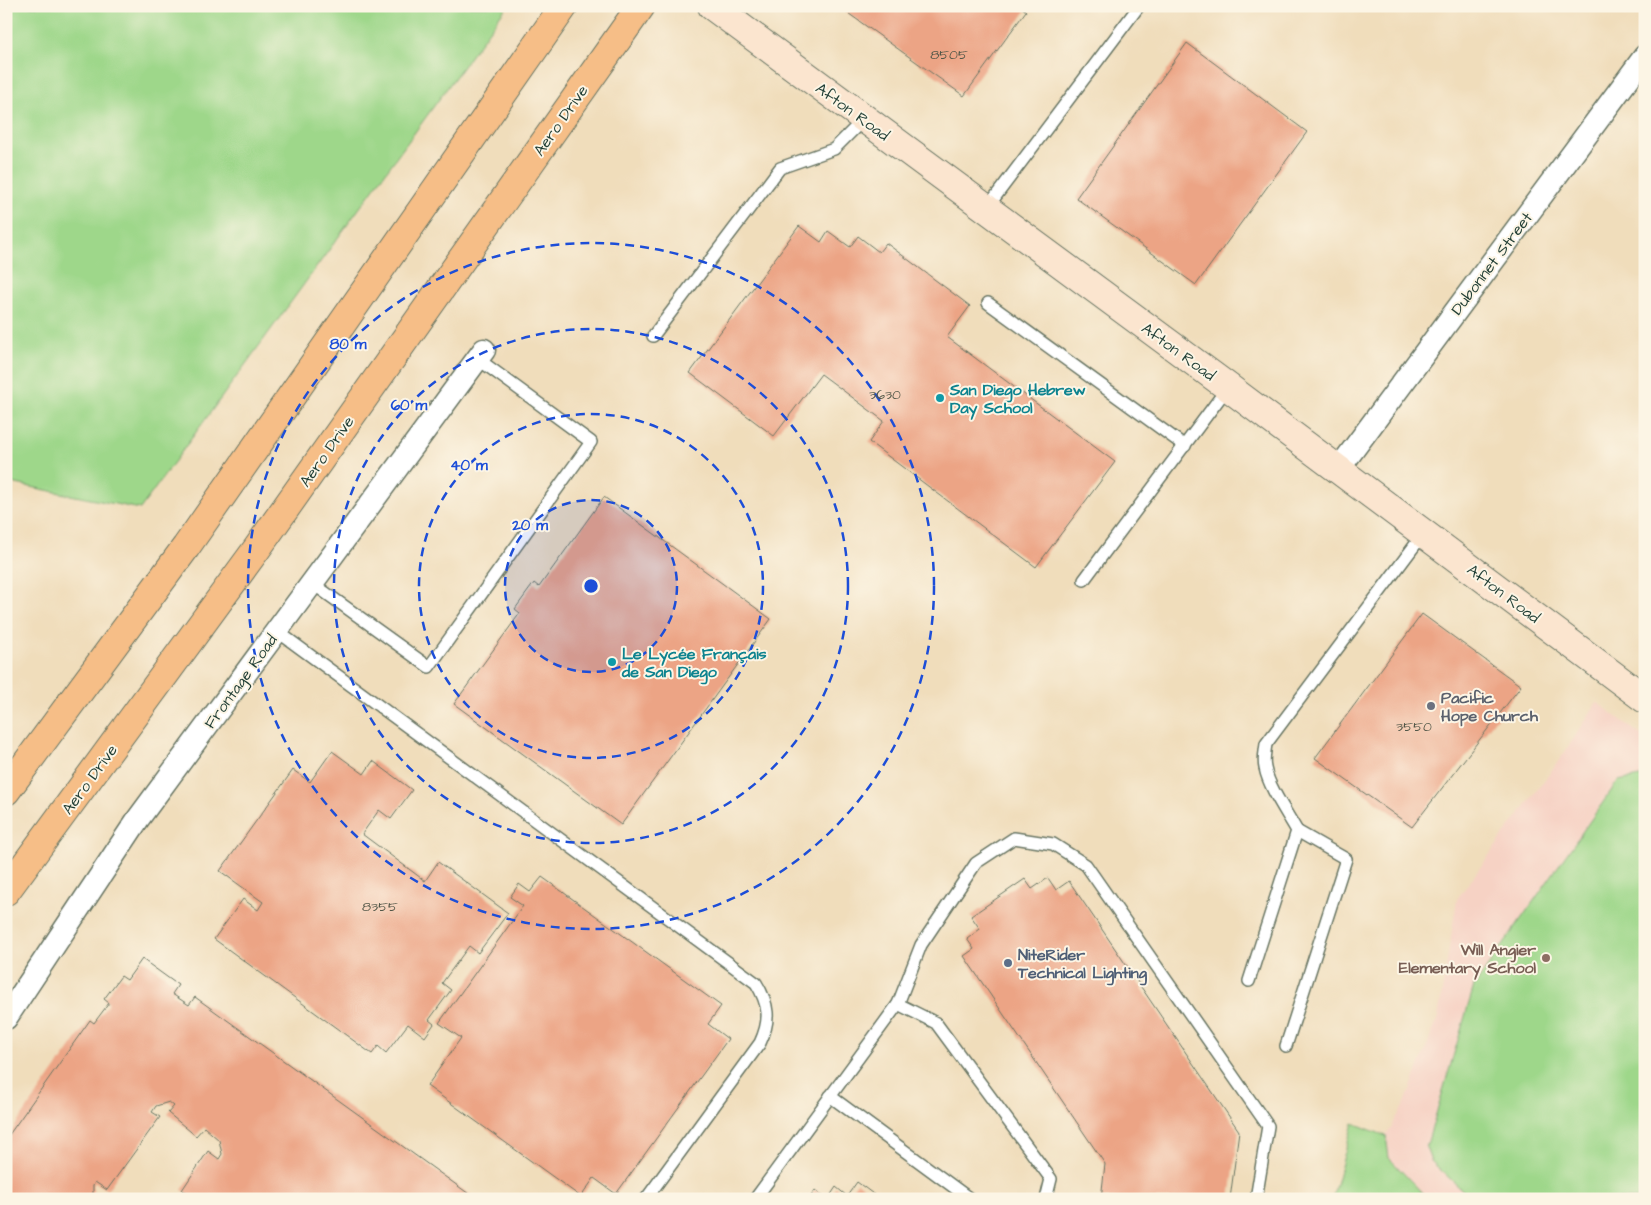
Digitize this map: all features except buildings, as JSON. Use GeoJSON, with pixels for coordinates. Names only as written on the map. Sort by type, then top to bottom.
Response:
{"type":"FeatureCollection","features":[{"type":"Feature","properties":{"kind":"main road"},"geometry":{"type":"LineString","coordinates":[[6,790],[186,547],[564,6]]}},
{"type":"Feature","properties":{"kind":"main road","name":"Aero Drive"},"geometry":{"type":"LineString","coordinates":[[6,891],[256,550],[641,6]]}},
{"type":"Feature","properties":{"kind":"street","name":"Afton Road"},"geometry":{"type":"LineString","coordinates":[[712,6],[1228,387],[1645,699]]}},
{"type":"Feature","properties":{"kind":"street","name":"Dubonnet Street"},"geometry":{"type":"LineString","coordinates":[[1338,470],[1645,56]]}},
{"type":"Feature","properties":{"kind":"street","name":"Frontage Road"},"geometry":{"type":"LineString","coordinates":[[6,1018],[138,819],[481,355]]}},
{"type":"Feature","properties":{"kind":"lane"},"geometry":{"type":"LineString","coordinates":[[986,209],[1139,6]]}},
{"type":"Feature","properties":{"kind":"lane"},"geometry":{"type":"LineString","coordinates":[[653,336],[780,168],[834,148],[864,119]]}},
{"type":"Feature","properties":{"kind":"lane"},"geometry":{"type":"LineString","coordinates":[[988,304],[1185,446]]}},
{"type":"Feature","properties":{"kind":"lane"},"geometry":{"type":"LineString","coordinates":[[312,583],[430,667],[591,442],[481,355]]}},
{"type":"Feature","properties":{"kind":"lane"},"geometry":{"type":"LineString","coordinates":[[1084,580],[1228,387]]}},
{"type":"Feature","properties":{"kind":"lane"},"geometry":{"type":"LineString","coordinates":[[1286,1046],[1346,859],[1297,831],[1265,768],[1266,744],[1424,533]]}},
{"type":"Feature","properties":{"kind":"lane"},"geometry":{"type":"LineString","coordinates":[[277,631],[756,983],[763,994],[768,1018],[766,1030],[760,1043],[646,1199]]}},
{"type":"Feature","properties":{"kind":"lane"},"geometry":{"type":"LineString","coordinates":[[1249,981],[1297,831]]}},
{"type":"Feature","properties":{"kind":"lane"},"geometry":{"type":"LineString","coordinates":[[756,1199],[898,1004],[921,945],[976,863],[1014,838],[1053,844],[1086,865],[1268,1126],[1256,1199]]}},
{"type":"Feature","properties":{"kind":"lane"},"geometry":{"type":"LineString","coordinates":[[898,1004],[936,1023],[1051,1179],[1046,1199]]}},
{"type":"Feature","properties":{"kind":"lane"},"geometry":{"type":"LineString","coordinates":[[830,1096],[970,1199]]}},
{"type":"Feature","properties":{"kind":"shaded area","name":"Will Angier Elementary School"},"geometry":{"type":"Polygon","coordinates":[[[1597,702],[1645,738],[1645,1199],[1428,1199],[1389,1158],[1386,1136],[1405,1103],[1438,1017],[1457,899],[1565,752],[1597,702]]]}},
{"type":"Feature","properties":{"kind":"green space"},"geometry":{"type":"Polygon","coordinates":[[[6,6],[507,6],[140,509],[6,482],[6,6]]]}},
{"type":"Feature","properties":{"kind":"green space","name":"Will Angier Elementary School"},"geometry":{"type":"Polygon","coordinates":[[[1645,776],[1645,1199],[1472,1199],[1431,1161],[1426,1148],[1474,986],[1618,781],[1645,776]]]}},
{"type":"Feature","properties":{"kind":"green space"},"geometry":{"type":"Polygon","coordinates":[[[1353,1123],[1386,1136],[1389,1158],[1428,1199],[1332,1199],[1353,1123]]]}},
{"type":"Feature","properties":{"kind":"place","name":"San Diego Hebrew Day School"},"geometry":{"type":"Point","coordinates":[940,398]}},
{"type":"Feature","properties":{"kind":"place","name":"Le Lycée Français de San Diego"},"geometry":{"type":"Point","coordinates":[612,662]}},
{"type":"Feature","properties":{"kind":"place","name":"Pacific Hope Church"},"geometry":{"type":"Point","coordinates":[1431,706]}},
{"type":"Feature","properties":{"kind":"place","name":"Will Angier Elementary School"},"geometry":{"type":"Point","coordinates":[1546,958]}},
{"type":"Feature","properties":{"kind":"place","name":"NiteRider Technical Lighting"},"geometry":{"type":"Point","coordinates":[1008,963]}}]}
